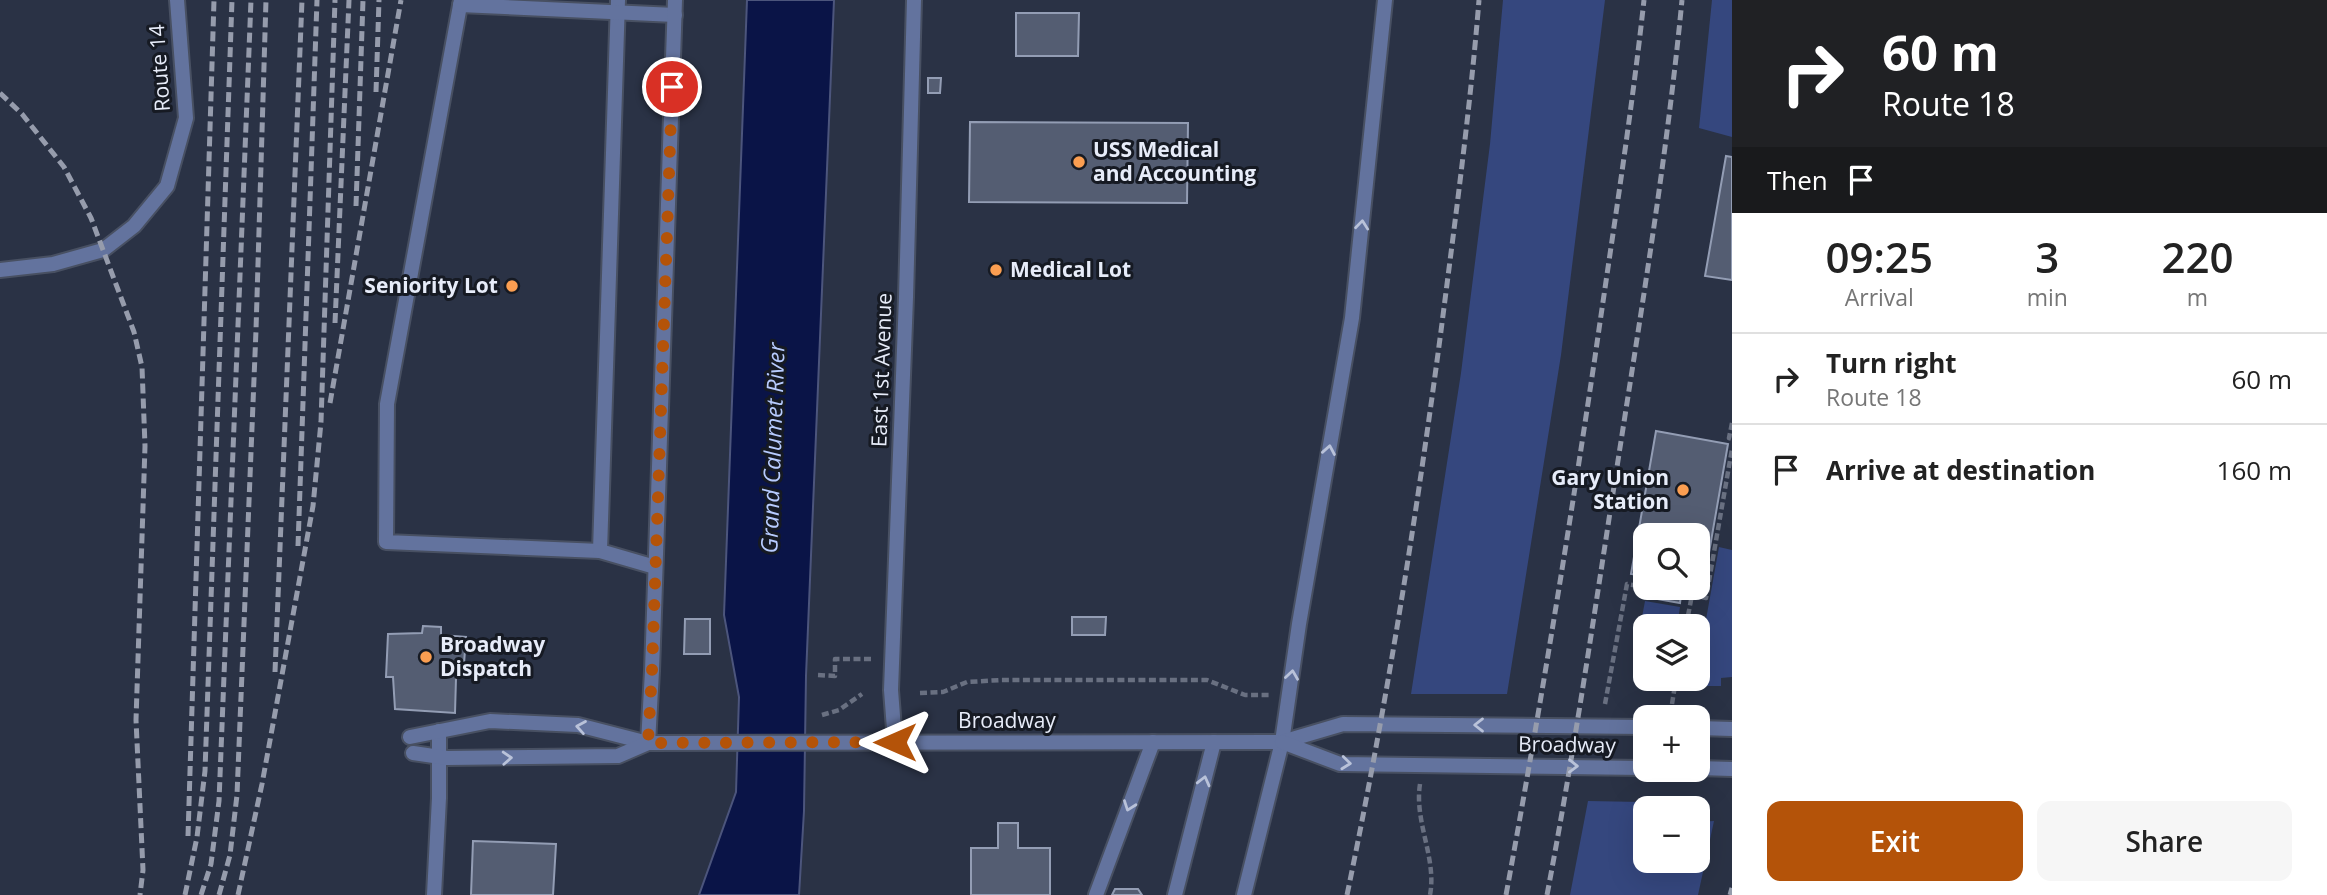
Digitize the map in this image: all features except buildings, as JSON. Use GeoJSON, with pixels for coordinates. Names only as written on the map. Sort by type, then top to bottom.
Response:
{"type":"FeatureCollection","features":[{"type":"Feature","properties":{"kind":"street","name":"Route 14"},"geometry":{"type":"LineString","coordinates":[[0,270],[53,264],[103,250],[134,226],[167,186],[186,118],[177,0]]}},
{"type":"Feature","properties":{"kind":"street","name":"East 1st Avenue"},"geometry":{"type":"LineString","coordinates":[[895,742],[891,690],[914,0]]}},
{"type":"Feature","properties":{"kind":"street"},"geometry":{"type":"LineString","coordinates":[[1244,895],[1282,742],[1299,624],[1352,318],[1385,0]]}},
{"type":"Feature","properties":{"kind":"street"},"geometry":{"type":"LineString","coordinates":[[648,743],[655,567],[675,7],[461,2],[387,404],[386,542],[600,551],[655,567]]}},
{"type":"Feature","properties":{"kind":"street"},"geometry":{"type":"LineString","coordinates":[[600,551],[618,6]]}},
{"type":"Feature","properties":{"kind":"street","name":"Broadway"},"geometry":{"type":"LineString","coordinates":[[410,737],[490,721],[578,725],[648,743],[1282,742],[1343,724],[1633,727]]}},
{"type":"Feature","properties":{"kind":"street"},"geometry":{"type":"LineString","coordinates":[[1710,728],[1732,729]]}},
{"type":"Feature","properties":{"kind":"street"},"geometry":{"type":"LineString","coordinates":[[434,895],[439,731]]}},
{"type":"Feature","properties":{"kind":"street"},"geometry":{"type":"LineString","coordinates":[[1096,895],[1153,742]]}},
{"type":"Feature","properties":{"kind":"street"},"geometry":{"type":"LineString","coordinates":[[1175,895],[1214,742]]}},
{"type":"Feature","properties":{"kind":"street","name":"Broadway"},"geometry":{"type":"LineString","coordinates":[[1282,742],[1340,764],[1633,768]]}},
{"type":"Feature","properties":{"kind":"street","name":"Broadway"},"geometry":{"type":"LineString","coordinates":[[413,753],[439,757],[494,758],[618,755],[648,743]]}},
{"type":"Feature","properties":{"kind":"street"},"geometry":{"type":"LineString","coordinates":[[1710,768],[1732,769]]}},
{"type":"Feature","properties":{"kind":"path"},"geometry":{"type":"LineString","coordinates":[[1732,423],[1729,438],[1732,439]]}},
{"type":"Feature","properties":{"kind":"path"},"geometry":{"type":"LineString","coordinates":[[1710,575],[1732,449]]}},
{"type":"Feature","properties":{"kind":"path"},"geometry":{"type":"LineString","coordinates":[[1605,704],[1627,584],[1633,585]]}},
{"type":"Feature","properties":{"kind":"path"},"geometry":{"type":"LineString","coordinates":[[818,675],[835,676],[835,659],[871,659]]}},
{"type":"Feature","properties":{"kind":"path"},"geometry":{"type":"LineString","coordinates":[[920,693],[943,692],[967,682],[1001,680],[1208,680],[1245,695],[1289,695]]}},
{"type":"Feature","properties":{"kind":"path"},"geometry":{"type":"LineString","coordinates":[[1672,704],[1674,691]]}},
{"type":"Feature","properties":{"kind":"path"},"geometry":{"type":"LineString","coordinates":[[821,715],[839,710],[862,694]]}},
{"type":"Feature","properties":{"kind":"path"},"geometry":{"type":"LineString","coordinates":[[1424,765],[1418,799],[1433,880],[1430,895]]}},
{"type":"Feature","properties":{"kind":"shaded area"},"geometry":{"type":"Polygon","coordinates":[[[1503,0],[1605,0],[1561,355],[1507,694],[1411,694],[1461,373],[1490,144],[1503,0]]]}},
{"type":"Feature","properties":{"kind":"shaded area"},"geometry":{"type":"Polygon","coordinates":[[[1712,0],[1732,0],[1732,137],[1699,128],[1712,0]]]}},
{"type":"Feature","properties":{"kind":"shaded area"},"geometry":{"type":"Polygon","coordinates":[[[1719,547],[1732,550],[1732,677],[1721,678],[1721,686],[1710,686],[1710,614],[1707,614],[1719,547]]]}},
{"type":"Feature","properties":{"kind":"shaded area"},"geometry":{"type":"Polygon","coordinates":[[[1645,601],[1680,607],[1679,614],[1643,614],[1645,601]]]}},
{"type":"Feature","properties":{"kind":"shaded area"},"geometry":{"type":"Polygon","coordinates":[[[1588,801],[1633,802],[1633,873],[1703,873],[1698,895],[1570,895],[1588,801]]]}},
{"type":"Feature","properties":{"kind":"shaded area"},"geometry":{"type":"Polygon","coordinates":[[[1710,821],[1714,821],[1710,840],[1710,821]]]}},
{"type":"Feature","properties":{"kind":"water","name":"Grand Calumet River"},"geometry":{"type":"Polygon","coordinates":[[[747,0],[834,0],[799,895],[699,895],[736,792],[739,697],[724,615],[747,0]]]}},
{"type":"Feature","properties":{"kind":"railway"},"geometry":{"type":"LineString","coordinates":[[188,836],[214,0]]}},
{"type":"Feature","properties":{"kind":"railway"},"geometry":{"type":"LineString","coordinates":[[185,895],[197,837],[205,771],[232,0]]}},
{"type":"Feature","properties":{"kind":"railway"},"geometry":{"type":"LineString","coordinates":[[201,895],[211,864],[219,801],[251,0]]}},
{"type":"Feature","properties":{"kind":"railway"},"geometry":{"type":"LineString","coordinates":[[219,895],[230,855],[237,795],[266,0]]}},
{"type":"Feature","properties":{"kind":"railway"},"geometry":{"type":"LineString","coordinates":[[275,672],[302,0]]}},
{"type":"Feature","properties":{"kind":"railway"},"geometry":{"type":"LineString","coordinates":[[298,546],[317,0]]}},
{"type":"Feature","properties":{"kind":"railway"},"geometry":{"type":"LineString","coordinates":[[238,895],[262,784],[313,506],[321,422],[335,0]]}},
{"type":"Feature","properties":{"kind":"railway"},"geometry":{"type":"LineString","coordinates":[[335,323],[349,0]]}},
{"type":"Feature","properties":{"kind":"railway"},"geometry":{"type":"LineString","coordinates":[[356,206],[363,0]]}},
{"type":"Feature","properties":{"kind":"railway"},"geometry":{"type":"LineString","coordinates":[[376,92],[379,0]]}},
{"type":"Feature","properties":{"kind":"railway"},"geometry":{"type":"LineString","coordinates":[[330,403],[401,0]]}},
{"type":"Feature","properties":{"kind":"railway"},"geometry":{"type":"LineString","coordinates":[[1347,895],[1387,684],[1421,473],[1462,166],[1479,0]]}},
{"type":"Feature","properties":{"kind":"railway"},"geometry":{"type":"LineString","coordinates":[[1506,895],[1542,694],[1585,424],[1644,0]]}},
{"type":"Feature","properties":{"kind":"railway"},"geometry":{"type":"LineString","coordinates":[[1547,895],[1584,681],[1644,292],[1669,117],[1682,0]]}},
{"type":"Feature","properties":{"kind":"railway"},"geometry":{"type":"LineString","coordinates":[[0,93],[22,114],[64,167],[91,218],[134,332],[142,367],[145,446],[136,720],[143,870],[140,895]]}},
{"type":"Feature","properties":{"kind":"railway"},"geometry":{"type":"LineString","coordinates":[[1730,895],[1732,888]]}},
{"type":"Feature","properties":{"kind":"place","name":"USS Medical and Accounting"},"geometry":{"type":"Point","coordinates":[1079,162]}},
{"type":"Feature","properties":{"kind":"place","name":"Medical Lot"},"geometry":{"type":"Point","coordinates":[996,270]}},
{"type":"Feature","properties":{"kind":"place","name":"Seniority Lot"},"geometry":{"type":"Point","coordinates":[512,286]}},
{"type":"Feature","properties":{"kind":"place","name":"Gary Union Station"},"geometry":{"type":"Point","coordinates":[1683,490]}},
{"type":"Feature","properties":{"kind":"place","name":"Broadway Dispatch"},"geometry":{"type":"Point","coordinates":[426,657]}},
{"type":"Feature","properties":{"kind":"route"},"geometry":{"type":"LineString","coordinates":[[672,87],[648,743],[895,742]]}}]}
